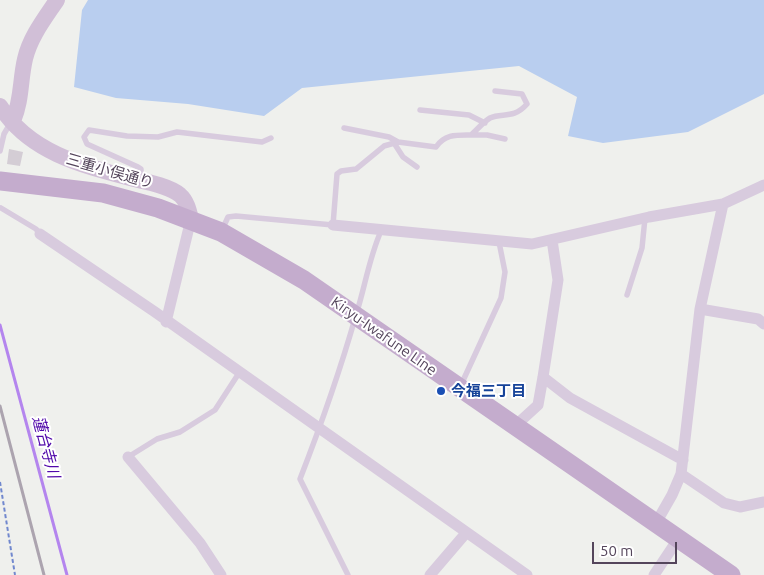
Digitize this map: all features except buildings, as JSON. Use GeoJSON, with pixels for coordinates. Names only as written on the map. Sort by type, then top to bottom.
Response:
{"type":"FeatureCollection","features":[{"type":"Feature","properties":{"kind":"main road"},"geometry":{"type":"LineString","coordinates":[[13,121],[19,105],[25,59],[29,46],[57,0]]}},
{"type":"Feature","properties":{"kind":"main road","name":"三重小俣通り"},"geometry":{"type":"LineString","coordinates":[[0,106],[13,121],[40,145],[64,159],[142,180],[170,190],[182,197],[191,219]]}},
{"type":"Feature","properties":{"kind":"main road","name":"Kiryu-Iwafune Line"},"geometry":{"type":"LineString","coordinates":[[0,181],[103,194],[191,219],[221,232],[304,280],[731,575]]}},
{"type":"Feature","properties":{"kind":"street"},"geometry":{"type":"LineString","coordinates":[[333,225],[532,244],[645,218],[723,204],[764,185]]}},
{"type":"Feature","properties":{"kind":"street"},"geometry":{"type":"LineString","coordinates":[[656,523],[672,495],[681,474],[700,309],[723,204]]}},
{"type":"Feature","properties":{"kind":"street"},"geometry":{"type":"LineString","coordinates":[[166,322],[191,219]]}},
{"type":"Feature","properties":{"kind":"street"},"geometry":{"type":"LineString","coordinates":[[40,234],[156,312],[166,322],[527,575]]}},
{"type":"Feature","properties":{"kind":"street"},"geometry":{"type":"LineString","coordinates":[[515,426],[538,404],[558,280],[552,240]]}},
{"type":"Feature","properties":{"kind":"street"},"geometry":{"type":"LineString","coordinates":[[700,309],[762,318]]}},
{"type":"Feature","properties":{"kind":"street"},"geometry":{"type":"LineString","coordinates":[[543,378],[570,398],[683,460]]}},
{"type":"Feature","properties":{"kind":"street"},"geometry":{"type":"LineString","coordinates":[[128,457],[200,543],[221,575]]}},
{"type":"Feature","properties":{"kind":"street"},"geometry":{"type":"LineString","coordinates":[[681,474],[724,503],[740,507],[764,502]]}},
{"type":"Feature","properties":{"kind":"street"},"geometry":{"type":"LineString","coordinates":[[430,575],[466,533]]}},
{"type":"Feature","properties":{"kind":"street"},"geometry":{"type":"LineString","coordinates":[[654,575],[678,539]]}},
{"type":"Feature","properties":{"kind":"lane"},"geometry":{"type":"LineString","coordinates":[[471,135],[490,117],[508,116],[523,109],[527,104],[522,94],[495,90]]}},
{"type":"Feature","properties":{"kind":"lane"},"geometry":{"type":"LineString","coordinates":[[420,110],[469,115],[485,123]]}},
{"type":"Feature","properties":{"kind":"lane"},"geometry":{"type":"LineString","coordinates":[[0,151],[4,134],[13,121]]}},
{"type":"Feature","properties":{"kind":"lane"},"geometry":{"type":"LineString","coordinates":[[344,128],[389,137],[396,143],[403,157],[417,167]]}},
{"type":"Feature","properties":{"kind":"lane"},"geometry":{"type":"LineString","coordinates":[[142,180],[141,169],[138,167],[86,144],[84,137],[89,130],[158,137],[178,132],[262,142],[271,138]]}},
{"type":"Feature","properties":{"kind":"lane"},"geometry":{"type":"LineString","coordinates":[[221,232],[228,217],[236,216],[333,225],[336,174],[341,171],[356,169],[384,146],[396,143],[436,147],[441,140],[449,135],[487,135],[505,139]]}},
{"type":"Feature","properties":{"kind":"lane"},"geometry":{"type":"LineString","coordinates":[[1,208],[40,234]]}},
{"type":"Feature","properties":{"kind":"lane"},"geometry":{"type":"LineString","coordinates":[[627,296],[642,248],[645,218]]}},
{"type":"Feature","properties":{"kind":"lane"},"geometry":{"type":"LineString","coordinates":[[348,575],[300,479],[319,429],[356,317],[374,246],[381,230]]}},
{"type":"Feature","properties":{"kind":"lane"},"geometry":{"type":"LineString","coordinates":[[459,388],[501,298],[505,272],[500,242]]}},
{"type":"Feature","properties":{"kind":"lane"},"geometry":{"type":"LineString","coordinates":[[128,457],[157,439],[180,432],[215,410],[239,373]]}},
{"type":"Feature","properties":{"kind":"path"},"geometry":{"type":"LineString","coordinates":[[0,482],[15,575]]}},
{"type":"Feature","properties":{"kind":"shaded area"},"geometry":{"type":"Polygon","coordinates":[[[88,0],[764,0],[764,94],[688,132],[603,143],[568,136],[577,97],[519,66],[302,88],[264,116],[188,104],[116,98],[74,87],[82,10],[88,0]]]}},
{"type":"Feature","properties":{"kind":"waterway","name":"蓮台寺川"},"geometry":{"type":"LineString","coordinates":[[0,325],[67,575]]}},
{"type":"Feature","properties":{"kind":"railway"},"geometry":{"type":"LineString","coordinates":[[0,406],[44,575]]}},
{"type":"Feature","properties":{"kind":"place","name":"今福三丁目"},"geometry":{"type":"Point","coordinates":[441,391]}}]}
